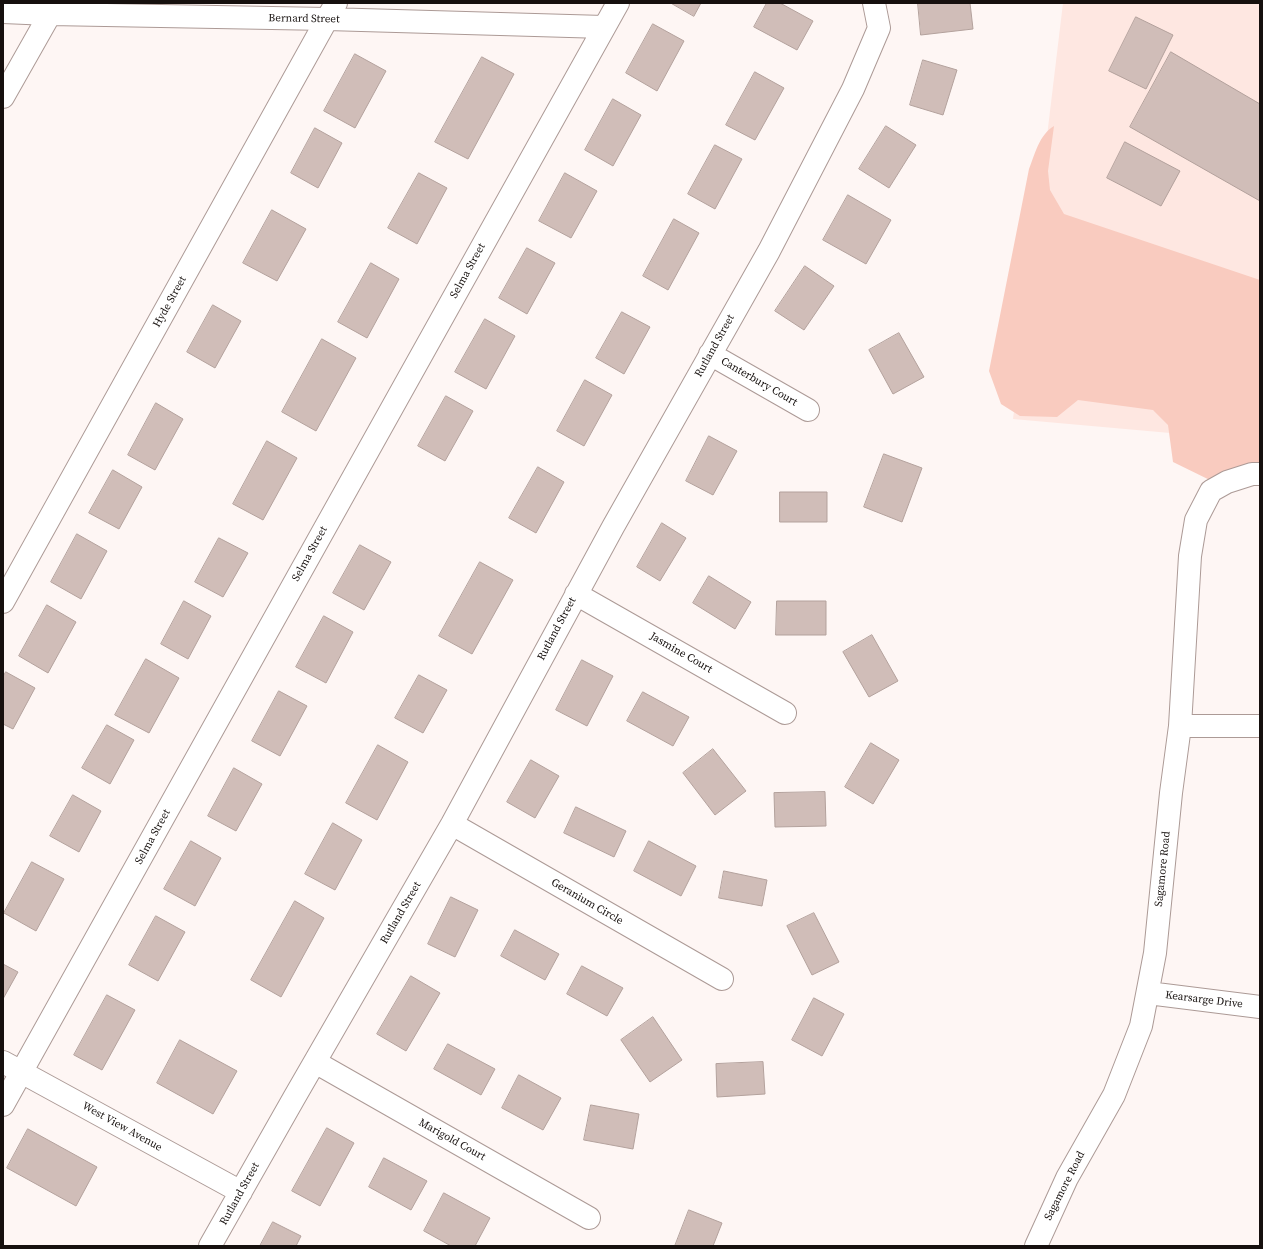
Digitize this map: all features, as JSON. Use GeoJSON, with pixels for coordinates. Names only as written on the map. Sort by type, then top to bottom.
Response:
{"type":"FeatureCollection","features":[{"type":"Feature","properties":{"kind":"street","name":"Selma Street"},"geometry":{"type":"LineString","coordinates":[[3,1105],[12,1067],[618,3]]}},
{"type":"Feature","properties":{"kind":"street","name":"Rutland Street"},"geometry":{"type":"LineString","coordinates":[[210,1246],[452,824],[576,594],[769,251],[853,89],[879,28],[874,3]]}},
{"type":"Feature","properties":{"kind":"street","name":"Bernard Street"},"geometry":{"type":"LineString","coordinates":[[3,12],[50,14],[332,11],[604,27]]}},
{"type":"Feature","properties":{"kind":"street","name":"Hyde Street"},"geometry":{"type":"LineString","coordinates":[[3,602],[332,11]]}},
{"type":"Feature","properties":{"kind":"street"},"geometry":{"type":"LineString","coordinates":[[3,97],[50,14]]}},
{"type":"Feature","properties":{"kind":"street","name":"Canterbury Court"},"geometry":{"type":"LineString","coordinates":[[710,354],[808,410]]}},
{"type":"Feature","properties":{"kind":"street","name":"Sagamore Road"},"geometry":{"type":"LineString","coordinates":[[1036,1246],[1067,1178],[1114,1095],[1141,1026],[1155,953],[1171,793],[1180,726],[1190,556],[1196,520],[1211,491],[1227,482],[1252,474],[1260,474]]}},
{"type":"Feature","properties":{"kind":"street","name":"Jasmine Court"},"geometry":{"type":"LineString","coordinates":[[576,594],[785,713]]}},
{"type":"Feature","properties":{"kind":"street"},"geometry":{"type":"LineString","coordinates":[[1180,726],[1260,726]]}},
{"type":"Feature","properties":{"kind":"street","name":"Geranium Circle"},"geometry":{"type":"LineString","coordinates":[[452,824],[722,979]]}},
{"type":"Feature","properties":{"kind":"street","name":"Kearsarge Drive"},"geometry":{"type":"LineString","coordinates":[[1148,993],[1260,1007]]}},
{"type":"Feature","properties":{"kind":"street","name":"Marigold Court"},"geometry":{"type":"LineString","coordinates":[[315,1062],[589,1218]]}},
{"type":"Feature","properties":{"kind":"street","name":"West View Avenue"},"geometry":{"type":"LineString","coordinates":[[12,1067],[240,1192]]}},
{"type":"Feature","properties":{"kind":"shaded area"},"geometry":{"type":"Polygon","coordinates":[[[1063,3],[1260,3],[1260,441],[1013,419],[1063,3]]]}},
{"type":"Feature","properties":{"kind":"shaded area"},"geometry":{"type":"Polygon","coordinates":[[[1054,126],[1048,171],[1050,190],[1064,214],[1260,280],[1260,471],[1220,485],[1173,462],[1168,425],[1153,410],[1078,400],[1057,417],[1020,416],[1001,404],[989,371],[1029,169],[1041,140],[1054,126]]]}},
{"type":"Feature","properties":{"kind":"building"},"geometry":{"type":"Polygon","coordinates":[[[671,3],[701,3],[694,16],[671,3]]]}},
{"type":"Feature","properties":{"kind":"building"},"geometry":{"type":"Polygon","coordinates":[[[767,3],[780,3],[813,21],[797,50],[754,27],[767,3]]]}},
{"type":"Feature","properties":{"kind":"building"},"geometry":{"type":"Polygon","coordinates":[[[918,3],[970,3],[973,29],[921,35],[918,3]]]}},
{"type":"Feature","properties":{"kind":"building"},"geometry":{"type":"Polygon","coordinates":[[[1136,17],[1173,35],[1146,89],[1109,71],[1136,17]]]}},
{"type":"Feature","properties":{"kind":"building"},"geometry":{"type":"Polygon","coordinates":[[[653,24],[684,41],[657,91],[626,73],[653,24]]]}},
{"type":"Feature","properties":{"kind":"building"},"geometry":{"type":"Polygon","coordinates":[[[1171,52],[1260,104],[1260,201],[1130,127],[1171,52]]]}},
{"type":"Feature","properties":{"kind":"building"},"geometry":{"type":"Polygon","coordinates":[[[355,54],[386,71],[355,128],[324,111],[355,54]]]}},
{"type":"Feature","properties":{"kind":"building"},"geometry":{"type":"Polygon","coordinates":[[[482,57],[514,74],[468,159],[435,142],[482,57]]]}},
{"type":"Feature","properties":{"kind":"building"},"geometry":{"type":"Polygon","coordinates":[[[923,60],[957,70],[943,115],[910,105],[923,60]]]}},
{"type":"Feature","properties":{"kind":"building"},"geometry":{"type":"Polygon","coordinates":[[[755,72],[784,88],[755,140],[726,125],[755,72]]]}},
{"type":"Feature","properties":{"kind":"building"},"geometry":{"type":"Polygon","coordinates":[[[613,99],[641,115],[613,166],[585,150],[613,99]]]}},
{"type":"Feature","properties":{"kind":"building"},"geometry":{"type":"Polygon","coordinates":[[[886,126],[916,145],[889,188],[859,169],[886,126]]]}},
{"type":"Feature","properties":{"kind":"building"},"geometry":{"type":"Polygon","coordinates":[[[315,128],[342,143],[318,188],[291,173],[315,128]]]}},
{"type":"Feature","properties":{"kind":"building"},"geometry":{"type":"Polygon","coordinates":[[[1125,142],[1180,171],[1161,206],[1107,178],[1125,142]]]}},
{"type":"Feature","properties":{"kind":"building"},"geometry":{"type":"Polygon","coordinates":[[[715,145],[742,159],[715,209],[688,194],[715,145]]]}},
{"type":"Feature","properties":{"kind":"building"},"geometry":{"type":"Polygon","coordinates":[[[419,173],[447,188],[417,244],[388,228],[419,173]]]}},
{"type":"Feature","properties":{"kind":"building"},"geometry":{"type":"Polygon","coordinates":[[[565,173],[597,191],[571,238],[539,221],[565,173]]]}},
{"type":"Feature","properties":{"kind":"building"},"geometry":{"type":"Polygon","coordinates":[[[848,195],[891,220],[866,264],[823,240],[848,195]]]}},
{"type":"Feature","properties":{"kind":"building"},"geometry":{"type":"Polygon","coordinates":[[[272,210],[306,229],[277,281],[243,263],[272,210]]]}},
{"type":"Feature","properties":{"kind":"building"},"geometry":{"type":"Polygon","coordinates":[[[674,219],[699,233],[668,290],[643,276],[674,219]]]}},
{"type":"Feature","properties":{"kind":"building"},"geometry":{"type":"Polygon","coordinates":[[[527,248],[555,263],[527,314],[499,298],[527,248]]]}},
{"type":"Feature","properties":{"kind":"building"},"geometry":{"type":"Polygon","coordinates":[[[371,263],[399,279],[367,338],[338,322],[371,263]]]}},
{"type":"Feature","properties":{"kind":"building"},"geometry":{"type":"Polygon","coordinates":[[[805,266],[834,286],[804,330],[775,311],[805,266]]]}},
{"type":"Feature","properties":{"kind":"building"},"geometry":{"type":"Polygon","coordinates":[[[213,305],[241,321],[215,368],[187,352],[213,305]]]}},
{"type":"Feature","properties":{"kind":"building"},"geometry":{"type":"Polygon","coordinates":[[[622,312],[650,327],[624,374],[596,358],[622,312]]]}},
{"type":"Feature","properties":{"kind":"building"},"geometry":{"type":"Polygon","coordinates":[[[485,319],[515,336],[486,389],[455,372],[485,319]]]}},
{"type":"Feature","properties":{"kind":"building"},"geometry":{"type":"Polygon","coordinates":[[[899,333],[924,377],[893,394],[869,350],[899,333]]]}},
{"type":"Feature","properties":{"kind":"building"},"geometry":{"type":"Polygon","coordinates":[[[322,339],[356,358],[316,431],[282,412],[322,339]]]}},
{"type":"Feature","properties":{"kind":"building"},"geometry":{"type":"Polygon","coordinates":[[[585,380],[612,395],[584,446],[557,431],[585,380]]]}},
{"type":"Feature","properties":{"kind":"building"},"geometry":{"type":"Polygon","coordinates":[[[446,396],[473,411],[445,461],[418,446],[446,396]]]}},
{"type":"Feature","properties":{"kind":"building"},"geometry":{"type":"Polygon","coordinates":[[[156,403],[183,419],[155,470],[128,455],[156,403]]]}},
{"type":"Feature","properties":{"kind":"building"},"geometry":{"type":"Polygon","coordinates":[[[709,436],[737,451],[713,495],[686,481],[709,436]]]}},
{"type":"Feature","properties":{"kind":"building"},"geometry":{"type":"Polygon","coordinates":[[[267,441],[297,458],[263,520],[233,504],[267,441]]]}},
{"type":"Feature","properties":{"kind":"building"},"geometry":{"type":"Polygon","coordinates":[[[884,454],[922,468],[902,522],[864,507],[884,454]]]}},
{"type":"Feature","properties":{"kind":"building"},"geometry":{"type":"Polygon","coordinates":[[[538,467],[564,482],[536,533],[509,518],[538,467]]]}},
{"type":"Feature","properties":{"kind":"building"},"geometry":{"type":"Polygon","coordinates":[[[113,470],[142,487],[119,529],[89,513],[113,470]]]}},
{"type":"Feature","properties":{"kind":"building"},"geometry":{"type":"Polygon","coordinates":[[[780,492],[827,492],[827,522],[780,522],[780,492]]]}},
{"type":"Feature","properties":{"kind":"building"},"geometry":{"type":"Polygon","coordinates":[[[662,523],[686,538],[660,581],[637,567],[662,523]]]}},
{"type":"Feature","properties":{"kind":"building"},"geometry":{"type":"Polygon","coordinates":[[[77,534],[107,551],[81,599],[51,582],[77,534]]]}},
{"type":"Feature","properties":{"kind":"building"},"geometry":{"type":"Polygon","coordinates":[[[219,538],[248,553],[223,597],[195,582],[219,538]]]}},
{"type":"Feature","properties":{"kind":"building"},"geometry":{"type":"Polygon","coordinates":[[[360,545],[391,562],[364,610],[333,593],[360,545]]]}},
{"type":"Feature","properties":{"kind":"building"},"geometry":{"type":"Polygon","coordinates":[[[480,562],[513,580],[472,654],[439,636],[480,562]]]}},
{"type":"Feature","properties":{"kind":"building"},"geometry":{"type":"Polygon","coordinates":[[[709,576],[751,602],[735,629],[693,603],[709,576]]]}},
{"type":"Feature","properties":{"kind":"building"},"geometry":{"type":"Polygon","coordinates":[[[184,601],[211,616],[188,659],[161,644],[184,601]]]}},
{"type":"Feature","properties":{"kind":"building"},"geometry":{"type":"Polygon","coordinates":[[[777,601],[826,601],[826,635],[776,635],[777,601]]]}},
{"type":"Feature","properties":{"kind":"building"},"geometry":{"type":"Polygon","coordinates":[[[47,605],[76,622],[48,673],[19,656],[47,605]]]}},
{"type":"Feature","properties":{"kind":"building"},"geometry":{"type":"Polygon","coordinates":[[[324,616],[353,632],[326,683],[296,667],[324,616]]]}},
{"type":"Feature","properties":{"kind":"building"},"geometry":{"type":"Polygon","coordinates":[[[872,635],[898,681],[869,697],[843,652],[872,635]]]}},
{"type":"Feature","properties":{"kind":"building"},"geometry":{"type":"Polygon","coordinates":[[[146,659],[179,678],[149,733],[115,715],[146,659]]]}},
{"type":"Feature","properties":{"kind":"building"},"geometry":{"type":"Polygon","coordinates":[[[582,660],[613,676],[587,726],[556,710],[582,660]]]}},
{"type":"Feature","properties":{"kind":"building"},"geometry":{"type":"Polygon","coordinates":[[[6,672],[35,688],[13,729],[3,724],[3,677],[6,672]]]}},
{"type":"Feature","properties":{"kind":"building"},"geometry":{"type":"Polygon","coordinates":[[[419,675],[447,690],[423,733],[395,718],[419,675]]]}},
{"type":"Feature","properties":{"kind":"building"},"geometry":{"type":"Polygon","coordinates":[[[279,691],[307,706],[280,756],[252,741],[279,691]]]}},
{"type":"Feature","properties":{"kind":"building"},"geometry":{"type":"Polygon","coordinates":[[[643,692],[689,717],[673,746],[627,721],[643,692]]]}},
{"type":"Feature","properties":{"kind":"building"},"geometry":{"type":"Polygon","coordinates":[[[107,725],[134,740],[110,784],[82,768],[107,725]]]}},
{"type":"Feature","properties":{"kind":"building"},"geometry":{"type":"Polygon","coordinates":[[[871,743],[899,760],[873,804],[845,787],[871,743]]]}},
{"type":"Feature","properties":{"kind":"building"},"geometry":{"type":"Polygon","coordinates":[[[378,745],[408,762],[377,820],[346,803],[378,745]]]}},
{"type":"Feature","properties":{"kind":"building"},"geometry":{"type":"Polygon","coordinates":[[[713,749],[746,791],[715,815],[683,773],[713,749]]]}},
{"type":"Feature","properties":{"kind":"building"},"geometry":{"type":"Polygon","coordinates":[[[531,760],[559,776],[535,818],[507,802],[531,760]]]}},
{"type":"Feature","properties":{"kind":"building"},"geometry":{"type":"Polygon","coordinates":[[[234,768],[262,784],[236,831],[208,816],[234,768]]]}},
{"type":"Feature","properties":{"kind":"building"},"geometry":{"type":"Polygon","coordinates":[[[825,792],[826,826],[775,827],[774,793],[825,792]]]}},
{"type":"Feature","properties":{"kind":"building"},"geometry":{"type":"Polygon","coordinates":[[[73,795],[101,811],[79,852],[50,836],[73,795]]]}},
{"type":"Feature","properties":{"kind":"building"},"geometry":{"type":"Polygon","coordinates":[[[576,807],[626,831],[614,857],[564,833],[576,807]]]}},
{"type":"Feature","properties":{"kind":"building"},"geometry":{"type":"Polygon","coordinates":[[[333,823],[362,840],[335,890],[305,874],[333,823]]]}},
{"type":"Feature","properties":{"kind":"building"},"geometry":{"type":"Polygon","coordinates":[[[191,841],[221,858],[195,906],[164,889],[191,841]]]}},
{"type":"Feature","properties":{"kind":"building"},"geometry":{"type":"Polygon","coordinates":[[[649,841],[696,866],[681,896],[634,871],[649,841]]]}},
{"type":"Feature","properties":{"kind":"building"},"geometry":{"type":"Polygon","coordinates":[[[32,862],[64,879],[36,931],[4,913],[32,862]]]}},
{"type":"Feature","properties":{"kind":"building"},"geometry":{"type":"Polygon","coordinates":[[[724,871],[767,880],[762,906],[719,898],[724,871]]]}},
{"type":"Feature","properties":{"kind":"building"},"geometry":{"type":"Polygon","coordinates":[[[451,897],[478,910],[455,957],[428,944],[451,897]]]}},
{"type":"Feature","properties":{"kind":"building"},"geometry":{"type":"Polygon","coordinates":[[[295,901],[324,918],[281,997],[251,980],[295,901]]]}},
{"type":"Feature","properties":{"kind":"building"},"geometry":{"type":"Polygon","coordinates":[[[814,913],[839,962],[812,975],[787,926],[814,913]]]}},
{"type":"Feature","properties":{"kind":"building"},"geometry":{"type":"Polygon","coordinates":[[[156,916],[185,932],[158,981],[129,965],[156,916]]]}},
{"type":"Feature","properties":{"kind":"building"},"geometry":{"type":"Polygon","coordinates":[[[515,930],[559,954],[545,980],[501,956],[515,930]]]}},
{"type":"Feature","properties":{"kind":"building"},"geometry":{"type":"Polygon","coordinates":[[[3,964],[18,972],[3,999],[3,964]]]}},
{"type":"Feature","properties":{"kind":"building"},"geometry":{"type":"Polygon","coordinates":[[[582,966],[623,988],[607,1016],[567,994],[582,966]]]}},
{"type":"Feature","properties":{"kind":"building"},"geometry":{"type":"Polygon","coordinates":[[[411,976],[440,993],[406,1051],[377,1034],[411,976]]]}},
{"type":"Feature","properties":{"kind":"building"},"geometry":{"type":"Polygon","coordinates":[[[107,995],[135,1010],[102,1070],[74,1055],[107,995]]]}},
{"type":"Feature","properties":{"kind":"building"},"geometry":{"type":"Polygon","coordinates":[[[814,998],[844,1014],[822,1056],[792,1040],[814,998]]]}},
{"type":"Feature","properties":{"kind":"building"},"geometry":{"type":"Polygon","coordinates":[[[653,1017],[682,1060],[650,1082],[621,1040],[653,1017]]]}},
{"type":"Feature","properties":{"kind":"building"},"geometry":{"type":"Polygon","coordinates":[[[180,1040],[237,1071],[213,1114],[157,1083],[180,1040]]]}},
{"type":"Feature","properties":{"kind":"building"},"geometry":{"type":"Polygon","coordinates":[[[448,1044],[495,1069],[481,1095],[434,1069],[448,1044]]]}},
{"type":"Feature","properties":{"kind":"building"},"geometry":{"type":"Polygon","coordinates":[[[763,1062],[765,1094],[717,1097],[716,1064],[763,1062]]]}},
{"type":"Feature","properties":{"kind":"building"},"geometry":{"type":"Polygon","coordinates":[[[519,1075],[561,1098],[543,1130],[502,1108],[519,1075]]]}},
{"type":"Feature","properties":{"kind":"building"},"geometry":{"type":"Polygon","coordinates":[[[591,1105],[639,1114],[633,1149],[584,1140],[591,1105]]]}},
{"type":"Feature","properties":{"kind":"building"},"geometry":{"type":"Polygon","coordinates":[[[327,1128],[354,1143],[320,1206],[292,1191],[327,1128]]]}},
{"type":"Feature","properties":{"kind":"building"},"geometry":{"type":"Polygon","coordinates":[[[28,1129],[97,1167],[76,1206],[7,1168],[28,1129]]]}},
{"type":"Feature","properties":{"kind":"building"},"geometry":{"type":"Polygon","coordinates":[[[384,1158],[427,1181],[411,1210],[369,1187],[384,1158]]]}},
{"type":"Feature","properties":{"kind":"building"},"geometry":{"type":"Polygon","coordinates":[[[444,1193],[490,1218],[475,1246],[451,1246],[424,1231],[444,1193]]]}},
{"type":"Feature","properties":{"kind":"building"},"geometry":{"type":"Polygon","coordinates":[[[689,1210],[722,1223],[713,1246],[675,1246],[689,1210]]]}},
{"type":"Feature","properties":{"kind":"building"},"geometry":{"type":"Polygon","coordinates":[[[273,1222],[301,1236],[296,1246],[260,1246],[273,1222]]]}}]}
